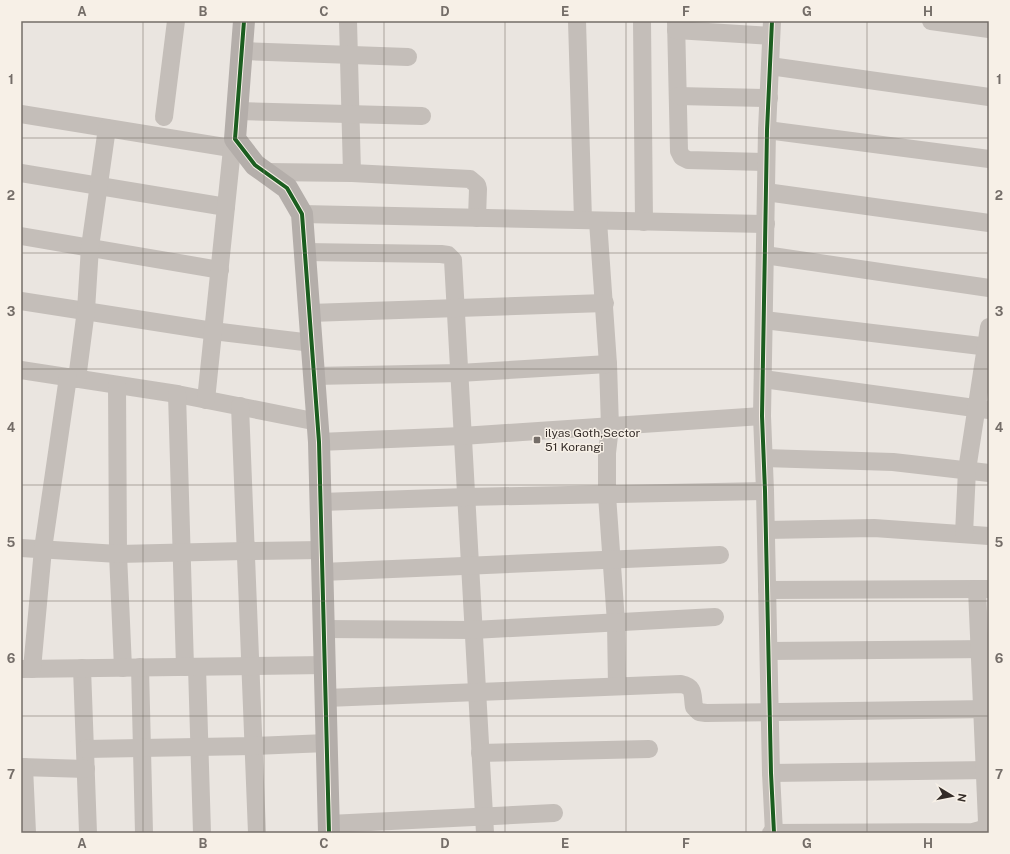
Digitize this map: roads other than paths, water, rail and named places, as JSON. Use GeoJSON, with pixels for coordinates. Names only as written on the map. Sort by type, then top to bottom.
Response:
{"type":"FeatureCollection","features":[{"type":"Feature","properties":{"kind":"street"},"geometry":{"type":"LineString","coordinates":[[164,117],[176,21]]}},
{"type":"Feature","properties":{"kind":"street"},"geometry":{"type":"LineString","coordinates":[[206,400],[226,207],[238,150],[235,139],[244,21]]}},
{"type":"Feature","properties":{"kind":"street"},"geometry":{"type":"LineString","coordinates":[[348,21],[352,173]]}},
{"type":"Feature","properties":{"kind":"street"},"geometry":{"type":"LineString","coordinates":[[577,21],[590,220],[605,304],[610,427],[606,452],[607,495],[616,622],[618,686]]}},
{"type":"Feature","properties":{"kind":"street"},"geometry":{"type":"LineString","coordinates":[[642,21],[644,222]]}},
{"type":"Feature","properties":{"kind":"street"},"geometry":{"type":"LineString","coordinates":[[931,21],[989,29]]}},
{"type":"Feature","properties":{"kind":"street"},"geometry":{"type":"LineString","coordinates":[[766,162],[688,160],[682,157],[679,151],[676,26],[771,28],[766,162],[762,416],[773,833],[973,832],[984,829],[987,822],[987,770],[983,589],[767,590]]}},
{"type":"Feature","properties":{"kind":"street"},"geometry":{"type":"LineString","coordinates":[[242,50],[408,57]]}},
{"type":"Feature","properties":{"kind":"street"},"geometry":{"type":"LineString","coordinates":[[770,66],[989,97]]}},
{"type":"Feature","properties":{"kind":"street"},"geometry":{"type":"LineString","coordinates":[[678,96],[768,98]]}},
{"type":"Feature","properties":{"kind":"street"},"geometry":{"type":"LineString","coordinates":[[237,111],[422,116]]}},
{"type":"Feature","properties":{"kind":"street"},"geometry":{"type":"LineString","coordinates":[[21,114],[238,150],[287,188],[302,214],[318,432],[329,828],[485,825],[554,813]]}},
{"type":"Feature","properties":{"kind":"street"},"geometry":{"type":"LineString","coordinates":[[107,128],[90,247],[86,310],[72,378],[43,549],[26,669],[325,665]]}},
{"type":"Feature","properties":{"kind":"street"},"geometry":{"type":"LineString","coordinates":[[767,130],[989,159]]}},
{"type":"Feature","properties":{"kind":"street"},"geometry":{"type":"LineString","coordinates":[[266,172],[352,173],[470,179],[477,184],[477,218]]}},
{"type":"Feature","properties":{"kind":"street"},"geometry":{"type":"LineString","coordinates":[[21,173],[226,207]]}},
{"type":"Feature","properties":{"kind":"street"},"geometry":{"type":"LineString","coordinates":[[766,192],[989,223]]}},
{"type":"Feature","properties":{"kind":"street"},"geometry":{"type":"LineString","coordinates":[[302,214],[766,224]]}},
{"type":"Feature","properties":{"kind":"street"},"geometry":{"type":"LineString","coordinates":[[21,236],[220,270]]}},
{"type":"Feature","properties":{"kind":"street"},"geometry":{"type":"LineString","coordinates":[[305,252],[448,255],[452,260],[485,825]]}},
{"type":"Feature","properties":{"kind":"street"},"geometry":{"type":"LineString","coordinates":[[765,255],[989,288]]}},
{"type":"Feature","properties":{"kind":"street"},"geometry":{"type":"LineString","coordinates":[[21,301],[213,331],[312,343]]}},
{"type":"Feature","properties":{"kind":"street"},"geometry":{"type":"LineString","coordinates":[[310,313],[605,304]]}},
{"type":"Feature","properties":{"kind":"street"},"geometry":{"type":"LineString","coordinates":[[764,320],[988,347]]}},
{"type":"Feature","properties":{"kind":"street"},"geometry":{"type":"LineString","coordinates":[[964,534],[967,470],[983,409],[989,327]]}},
{"type":"Feature","properties":{"kind":"street"},"geometry":{"type":"LineString","coordinates":[[314,376],[459,372],[608,364]]}},
{"type":"Feature","properties":{"kind":"street"},"geometry":{"type":"LineString","coordinates":[[21,370],[176,394],[240,406],[318,432],[462,436],[762,416]]}},
{"type":"Feature","properties":{"kind":"street"},"geometry":{"type":"LineString","coordinates":[[763,379],[983,409]]}},
{"type":"Feature","properties":{"kind":"street"},"geometry":{"type":"LineString","coordinates":[[117,385],[118,554],[142,748],[144,833]]}},
{"type":"Feature","properties":{"kind":"street"},"geometry":{"type":"LineString","coordinates":[[176,394],[182,553],[191,667],[200,747],[202,833]]}},
{"type":"Feature","properties":{"kind":"street"},"geometry":{"type":"LineString","coordinates":[[240,406],[257,833]]}},
{"type":"Feature","properties":{"kind":"street"},"geometry":{"type":"LineString","coordinates":[[764,458],[892,462],[989,473]]}},
{"type":"Feature","properties":{"kind":"street"},"geometry":{"type":"LineString","coordinates":[[321,502],[466,497],[765,491]]}},
{"type":"Feature","properties":{"kind":"street"},"geometry":{"type":"LineString","coordinates":[[766,530],[874,528],[989,536]]}},
{"type":"Feature","properties":{"kind":"street"},"geometry":{"type":"LineString","coordinates":[[21,548],[118,554],[322,550]]}},
{"type":"Feature","properties":{"kind":"street"},"geometry":{"type":"LineString","coordinates":[[322,572],[470,567],[720,555]]}},
{"type":"Feature","properties":{"kind":"street"},"geometry":{"type":"LineString","coordinates":[[324,629],[473,630],[715,617]]}},
{"type":"Feature","properties":{"kind":"street"},"geometry":{"type":"LineString","coordinates":[[768,651],[984,649]]}},
{"type":"Feature","properties":{"kind":"street"},"geometry":{"type":"LineString","coordinates":[[82,668],[88,833]]}},
{"type":"Feature","properties":{"kind":"street"},"geometry":{"type":"LineString","coordinates":[[326,698],[681,684],[688,686],[692,690],[694,707],[699,712],[706,713],[985,709]]}},
{"type":"Feature","properties":{"kind":"street"},"geometry":{"type":"LineString","coordinates":[[85,749],[327,743]]}},
{"type":"Feature","properties":{"kind":"street"},"geometry":{"type":"LineString","coordinates":[[480,753],[649,749]]}},
{"type":"Feature","properties":{"kind":"street"},"geometry":{"type":"LineString","coordinates":[[27,833],[23,767],[86,769]]}},
{"type":"Feature","properties":{"kind":"street"},"geometry":{"type":"LineString","coordinates":[[771,772],[987,770]]}},
{"type":"Feature","properties":{"kind":"place","name":"ilyas Goth,Sector 51 Korangi"},"geometry":{"type":"Point","coordinates":[537,440]}}]}
